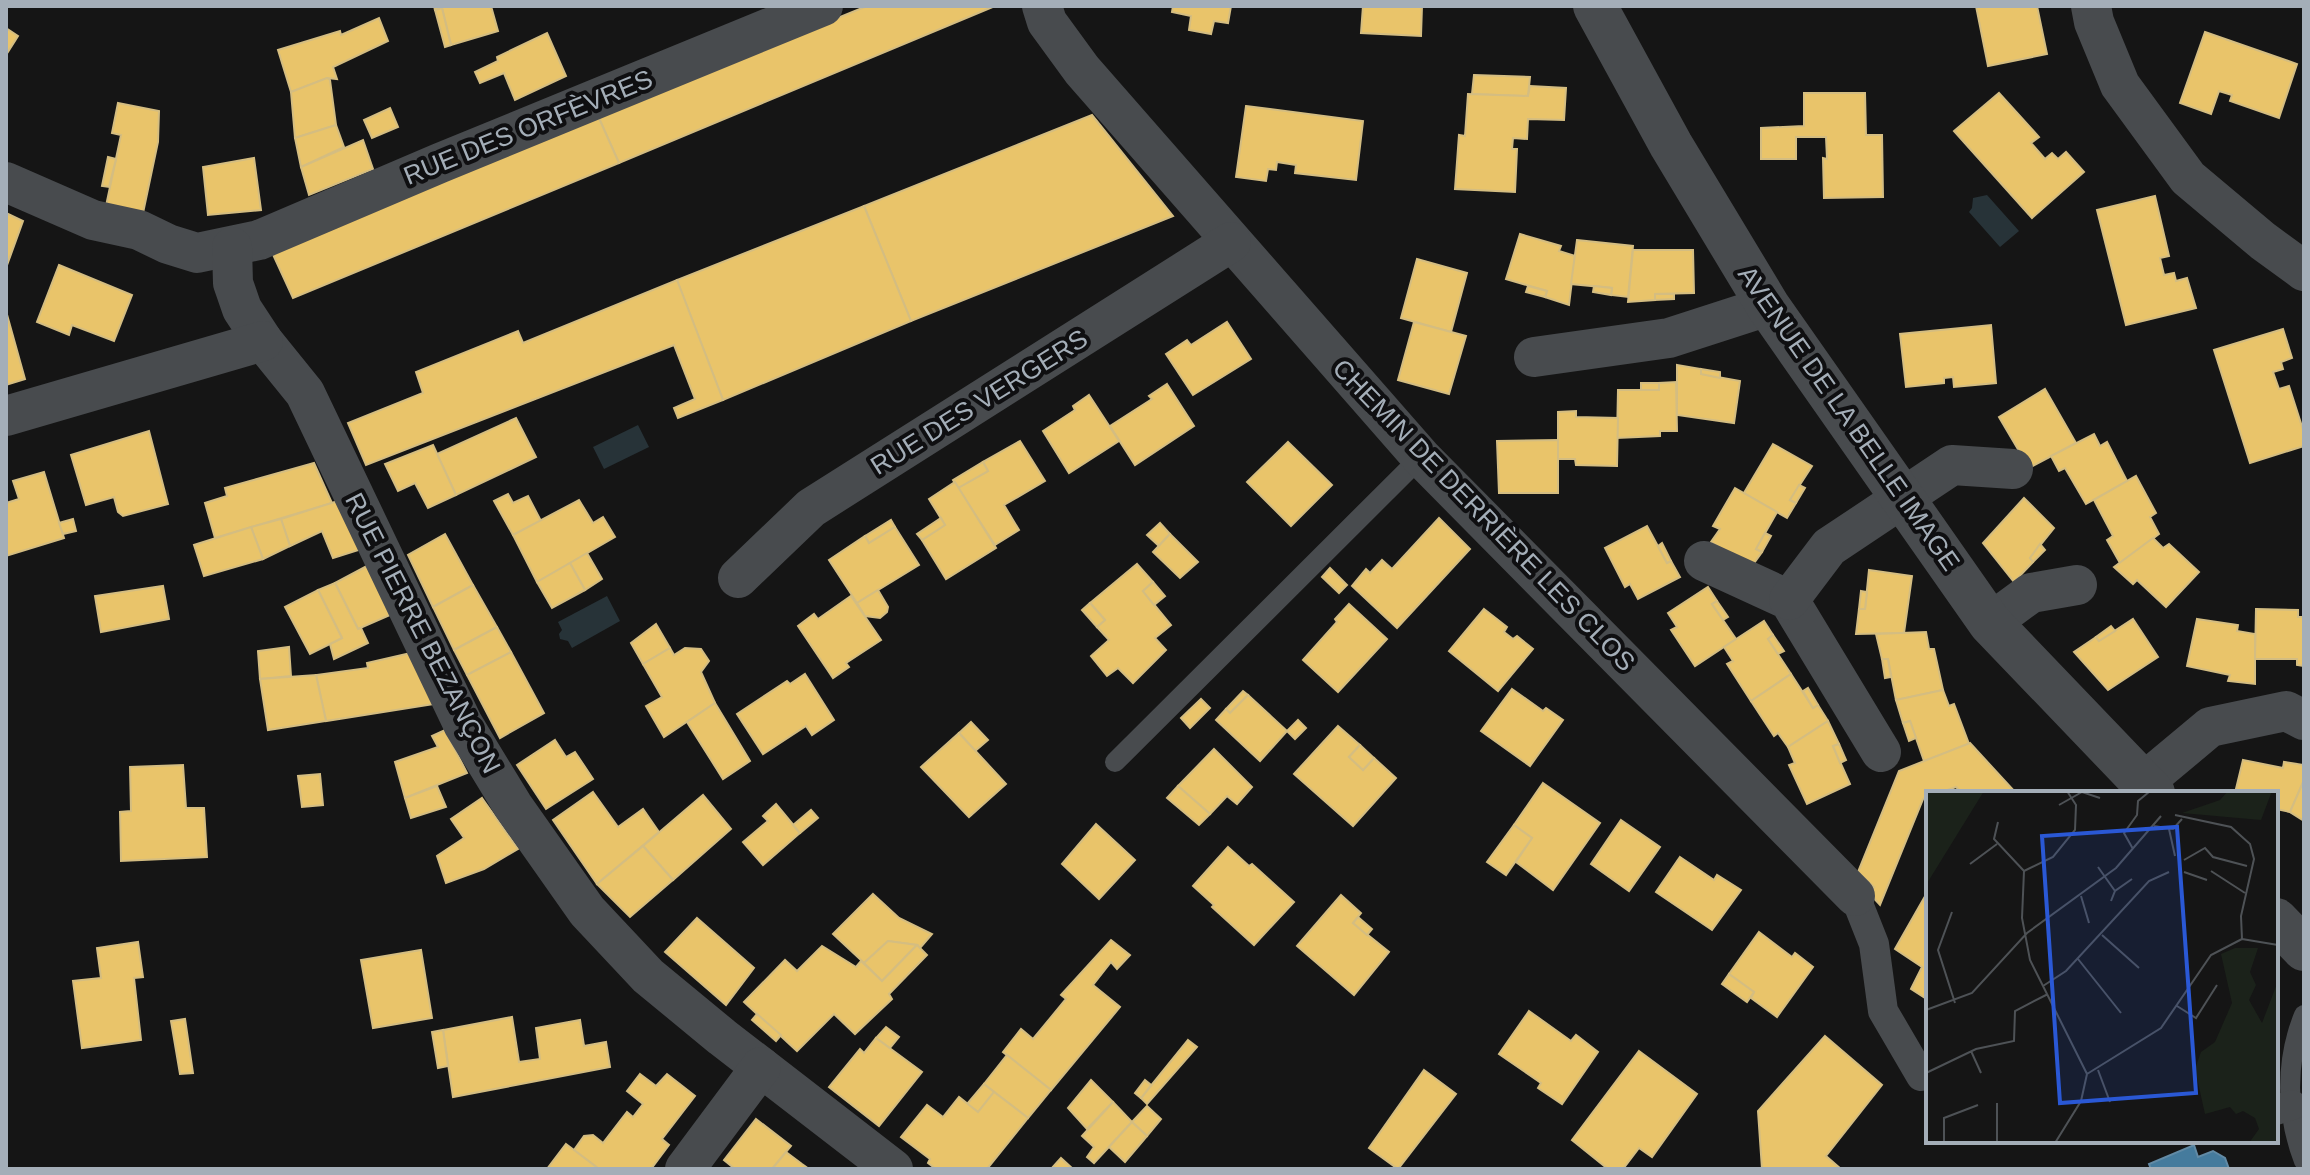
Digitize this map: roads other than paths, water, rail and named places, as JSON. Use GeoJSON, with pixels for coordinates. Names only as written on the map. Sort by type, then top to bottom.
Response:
{"type":"FeatureCollection","features":[{"type":"Feature","properties":{"kind":"street","name":"RUE DES ORFÈVRES"},"geometry":{"type":"LineString","coordinates":[[232,247],[259,240],[823,6]]}},
{"type":"Feature","properties":{"kind":"street","name":"CHEMIN DE DERRIÈRE LES CLOS"},"geometry":{"type":"LineString","coordinates":[[1042,6],[1047,22],[1082,70],[1421,457],[1855,896]]}},
{"type":"Feature","properties":{"kind":"street","name":"AVENUE DE LA BELLE IMAGE"},"geometry":{"type":"LineString","coordinates":[[1595,6],[1671,145],[1768,306],[1990,623],[2148,788]]}},
{"type":"Feature","properties":{"kind":"street"},"geometry":{"type":"LineString","coordinates":[[2091,6],[2094,22],[2120,85],[2188,178],[2304,271]]}},
{"type":"Feature","properties":{"kind":"street"},"geometry":{"type":"LineString","coordinates":[[6,182],[93,220],[139,230],[182,249],[197,253],[232,247]]}},
{"type":"Feature","properties":{"kind":"street","name":"RUE DES VERGERS"},"geometry":{"type":"LineString","coordinates":[[738,578],[811,508],[1231,242]]}},
{"type":"Feature","properties":{"kind":"street","name":"RUE PIERRE BEZANÇON"},"geometry":{"type":"LineString","coordinates":[[232,247],[233,283],[242,309],[305,393],[463,724],[513,806],[587,911],[648,976],[893,1169]]}},
{"type":"Feature","properties":{"kind":"street"},"geometry":{"type":"LineString","coordinates":[[1534,357],[1669,338],[1768,306]]}},
{"type":"Feature","properties":{"kind":"street"},"geometry":{"type":"LineString","coordinates":[[6,416],[263,341]]}},
{"type":"Feature","properties":{"kind":"street"},"geometry":{"type":"LineString","coordinates":[[1789,600],[1829,547],[1952,465],[2013,469]]}},
{"type":"Feature","properties":{"kind":"street"},"geometry":{"type":"LineString","coordinates":[[1704,561],[1789,600],[1881,752]]}},
{"type":"Feature","properties":{"kind":"street"},"geometry":{"type":"LineString","coordinates":[[1990,623],[2031,593],[2077,585]]}},
{"type":"Feature","properties":{"kind":"street"},"geometry":{"type":"LineString","coordinates":[[2148,788],[2210,727],[2286,711],[2304,720]]}},
{"type":"Feature","properties":{"kind":"street"},"geometry":{"type":"LineString","coordinates":[[1855,896],[1874,944],[1883,1011],[1921,1076]]}},
{"type":"Feature","properties":{"kind":"street"},"geometry":{"type":"LineString","coordinates":[[2278,922],[2304,949]]}},
{"type":"Feature","properties":{"kind":"street"},"geometry":{"type":"LineString","coordinates":[[685,1169],[761,1067]]}},
{"type":"Feature","properties":{"kind":"lane"},"geometry":{"type":"LineString","coordinates":[[1115,762],[1421,457]]}},
{"type":"Feature","properties":{"kind":"lane"},"geometry":{"type":"LineString","coordinates":[[2304,1015],[2284,1107],[2304,1161]]}}]}
